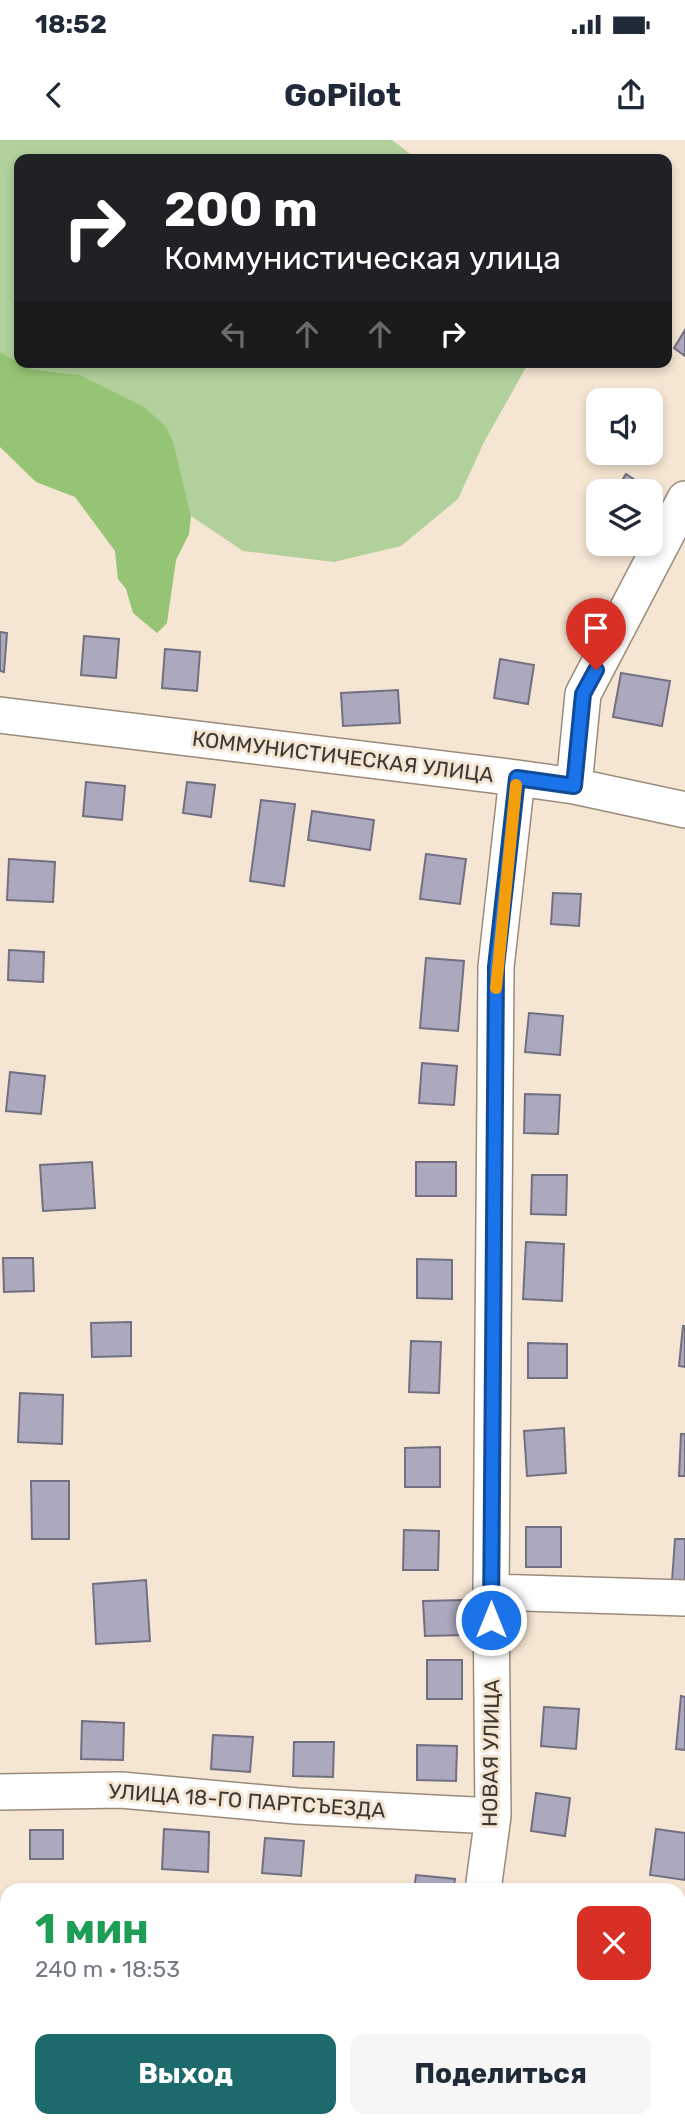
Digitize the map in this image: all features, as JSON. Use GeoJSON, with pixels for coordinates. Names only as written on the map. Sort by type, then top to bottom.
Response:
{"type":"FeatureCollection","features":[{"type":"Feature","properties":{"kind":"street"},"geometry":{"type":"LineString","coordinates":[[574,786],[583,694],[685,499]]}},
{"type":"Feature","properties":{"kind":"street","name":"КОММУНИСТИЧЕСКАЯ УЛИЦА"},"geometry":{"type":"LineString","coordinates":[[0,715],[517,778],[574,786],[685,810]]}},
{"type":"Feature","properties":{"kind":"street","name":"НОВАЯ УЛИЦА"},"geometry":{"type":"LineString","coordinates":[[484,1883],[493,1816],[491,1592],[496,967],[517,778]]}},
{"type":"Feature","properties":{"kind":"street"},"geometry":{"type":"LineString","coordinates":[[491,1592],[685,1598]]}},
{"type":"Feature","properties":{"kind":"street","name":"УЛИЦА 18-ГО ПАРТСЪЕЗДА"},"geometry":{"type":"LineString","coordinates":[[0,1791],[121,1790],[297,1806],[493,1816]]}},
{"type":"Feature","properties":{"kind":"green space"},"geometry":{"type":"Polygon","coordinates":[[[0,140],[392,140],[410,154],[14,154],[14,360],[0,352],[0,140]]]}},
{"type":"Feature","properties":{"kind":"green space"},"geometry":{"type":"Polygon","coordinates":[[[0,352],[14,360],[14,368],[80,375],[144,407],[166,427],[174,444],[191,516],[189,534],[176,560],[167,623],[157,633],[133,613],[126,589],[118,579],[115,551],[75,497],[36,482],[0,447],[0,352]]]}},
{"type":"Feature","properties":{"kind":"green space"},"geometry":{"type":"Polygon","coordinates":[[[526,368],[484,442],[458,499],[401,546],[334,562],[243,551],[191,516],[174,444],[80,375],[31,369],[526,368]]]}},
{"type":"Feature","properties":{"kind":"building"},"geometry":{"type":"Polygon","coordinates":[[[685,330],[685,356],[674,348],[685,330]]]}},
{"type":"Feature","properties":{"kind":"building"},"geometry":{"type":"Polygon","coordinates":[[[0,632],[7,633],[4,672],[0,671],[0,632]]]}},
{"type":"Feature","properties":{"kind":"building"},"geometry":{"type":"Polygon","coordinates":[[[84,636],[119,639],[116,678],[81,675],[84,636]]]}},
{"type":"Feature","properties":{"kind":"building"},"geometry":{"type":"Polygon","coordinates":[[[165,649],[200,652],[197,691],[162,688],[165,649]]]}},
{"type":"Feature","properties":{"kind":"building"},"geometry":{"type":"Polygon","coordinates":[[[500,659],[534,665],[528,704],[494,698],[500,659]]]}},
{"type":"Feature","properties":{"kind":"building"},"geometry":{"type":"Polygon","coordinates":[[[621,673],[670,681],[662,726],[613,717],[621,673]]]}},
{"type":"Feature","properties":{"kind":"building"},"geometry":{"type":"Polygon","coordinates":[[[398,690],[400,723],[343,726],[341,693],[398,690]]]}},
{"type":"Feature","properties":{"kind":"building"},"geometry":{"type":"Polygon","coordinates":[[[86,782],[125,786],[122,820],[83,816],[86,782]]]}},
{"type":"Feature","properties":{"kind":"building"},"geometry":{"type":"Polygon","coordinates":[[[187,782],[215,785],[211,817],[183,813],[187,782]]]}},
{"type":"Feature","properties":{"kind":"building"},"geometry":{"type":"Polygon","coordinates":[[[261,800],[295,804],[284,886],[250,881],[261,800]]]}},
{"type":"Feature","properties":{"kind":"building"},"geometry":{"type":"Polygon","coordinates":[[[312,811],[374,820],[370,850],[308,840],[312,811]]]}},
{"type":"Feature","properties":{"kind":"building"},"geometry":{"type":"Polygon","coordinates":[[[426,854],[466,859],[460,904],[420,899],[426,854]]]}},
{"type":"Feature","properties":{"kind":"building"},"geometry":{"type":"Polygon","coordinates":[[[9,859],[55,862],[53,902],[7,900],[9,859]]]}},
{"type":"Feature","properties":{"kind":"building"},"geometry":{"type":"Polygon","coordinates":[[[553,893],[581,894],[579,926],[551,924],[553,893]]]}},
{"type":"Feature","properties":{"kind":"building"},"geometry":{"type":"Polygon","coordinates":[[[9,950],[44,952],[43,982],[8,980],[9,950]]]}},
{"type":"Feature","properties":{"kind":"building"},"geometry":{"type":"Polygon","coordinates":[[[426,958],[464,961],[458,1031],[420,1028],[426,958]]]}},
{"type":"Feature","properties":{"kind":"building"},"geometry":{"type":"Polygon","coordinates":[[[529,1013],[563,1016],[560,1055],[525,1052],[529,1013]]]}},
{"type":"Feature","properties":{"kind":"building"},"geometry":{"type":"Polygon","coordinates":[[[422,1063],[457,1066],[454,1105],[419,1103],[422,1063]]]}},
{"type":"Feature","properties":{"kind":"building"},"geometry":{"type":"Polygon","coordinates":[[[10,1072],[45,1076],[41,1114],[6,1111],[10,1072]]]}},
{"type":"Feature","properties":{"kind":"building"},"geometry":{"type":"Polygon","coordinates":[[[525,1094],[560,1095],[558,1134],[524,1133],[525,1094]]]}},
{"type":"Feature","properties":{"kind":"building"},"geometry":{"type":"Polygon","coordinates":[[[92,1162],[95,1208],[43,1211],[40,1165],[92,1162]]]}},
{"type":"Feature","properties":{"kind":"building"},"geometry":{"type":"Polygon","coordinates":[[[416,1162],[456,1162],[456,1196],[416,1196],[416,1162]]]}},
{"type":"Feature","properties":{"kind":"building"},"geometry":{"type":"Polygon","coordinates":[[[532,1175],[567,1175],[566,1215],[531,1214],[532,1175]]]}},
{"type":"Feature","properties":{"kind":"building"},"geometry":{"type":"Polygon","coordinates":[[[526,1242],[564,1244],[562,1301],[523,1299],[526,1242]]]}},
{"type":"Feature","properties":{"kind":"building"},"geometry":{"type":"Polygon","coordinates":[[[3,1258],[33,1258],[34,1291],[4,1292],[3,1258]]]}},
{"type":"Feature","properties":{"kind":"building"},"geometry":{"type":"Polygon","coordinates":[[[417,1259],[452,1260],[452,1299],[417,1298],[417,1259]]]}},
{"type":"Feature","properties":{"kind":"building"},"geometry":{"type":"Polygon","coordinates":[[[131,1322],[131,1356],[92,1357],[91,1323],[131,1322]]]}},
{"type":"Feature","properties":{"kind":"building"},"geometry":{"type":"Polygon","coordinates":[[[685,1326],[685,1367],[679,1366],[685,1326]]]}},
{"type":"Feature","properties":{"kind":"building"},"geometry":{"type":"Polygon","coordinates":[[[411,1341],[441,1342],[439,1393],[409,1392],[411,1341]]]}},
{"type":"Feature","properties":{"kind":"building"},"geometry":{"type":"Polygon","coordinates":[[[528,1343],[567,1344],[567,1378],[528,1378],[528,1343]]]}},
{"type":"Feature","properties":{"kind":"building"},"geometry":{"type":"Polygon","coordinates":[[[20,1393],[63,1395],[62,1444],[18,1442],[20,1393]]]}},
{"type":"Feature","properties":{"kind":"building"},"geometry":{"type":"Polygon","coordinates":[[[564,1428],[566,1473],[527,1476],[524,1431],[564,1428]]]}},
{"type":"Feature","properties":{"kind":"building"},"geometry":{"type":"Polygon","coordinates":[[[681,1434],[685,1434],[685,1476],[679,1476],[681,1434]]]}},
{"type":"Feature","properties":{"kind":"building"},"geometry":{"type":"Polygon","coordinates":[[[440,1447],[440,1487],[405,1487],[405,1448],[440,1447]]]}},
{"type":"Feature","properties":{"kind":"building"},"geometry":{"type":"Polygon","coordinates":[[[31,1481],[69,1481],[69,1539],[32,1539],[31,1481]]]}},
{"type":"Feature","properties":{"kind":"building"},"geometry":{"type":"Polygon","coordinates":[[[526,1527],[561,1527],[561,1567],[526,1567],[526,1527]]]}},
{"type":"Feature","properties":{"kind":"building"},"geometry":{"type":"Polygon","coordinates":[[[404,1530],[439,1531],[438,1570],[403,1570],[404,1530]]]}},
{"type":"Feature","properties":{"kind":"building"},"geometry":{"type":"Polygon","coordinates":[[[675,1539],[685,1539],[685,1582],[672,1581],[675,1539]]]}},
{"type":"Feature","properties":{"kind":"building"},"geometry":{"type":"Polygon","coordinates":[[[146,1580],[150,1641],[96,1644],[93,1584],[146,1580]]]}},
{"type":"Feature","properties":{"kind":"building"},"geometry":{"type":"Polygon","coordinates":[[[463,1600],[464,1635],[425,1636],[423,1601],[463,1600]]]}},
{"type":"Feature","properties":{"kind":"building"},"geometry":{"type":"Polygon","coordinates":[[[427,1660],[462,1660],[462,1699],[427,1699],[427,1660]]]}},
{"type":"Feature","properties":{"kind":"building"},"geometry":{"type":"Polygon","coordinates":[[[681,1696],[685,1697],[685,1750],[676,1749],[681,1696]]]}},
{"type":"Feature","properties":{"kind":"building"},"geometry":{"type":"Polygon","coordinates":[[[544,1707],[579,1709],[576,1749],[541,1746],[544,1707]]]}},
{"type":"Feature","properties":{"kind":"building"},"geometry":{"type":"Polygon","coordinates":[[[82,1721],[124,1723],[123,1760],[81,1759],[82,1721]]]}},
{"type":"Feature","properties":{"kind":"building"},"geometry":{"type":"Polygon","coordinates":[[[213,1735],[253,1737],[250,1772],[211,1769],[213,1735]]]}},
{"type":"Feature","properties":{"kind":"building"},"geometry":{"type":"Polygon","coordinates":[[[294,1742],[334,1742],[333,1777],[293,1776],[294,1742]]]}},
{"type":"Feature","properties":{"kind":"building"},"geometry":{"type":"Polygon","coordinates":[[[417,1745],[457,1746],[456,1781],[417,1780],[417,1745]]]}},
{"type":"Feature","properties":{"kind":"building"},"geometry":{"type":"Polygon","coordinates":[[[536,1793],[570,1798],[565,1836],[531,1831],[536,1793]]]}},
{"type":"Feature","properties":{"kind":"building"},"geometry":{"type":"Polygon","coordinates":[[[164,1829],[209,1832],[208,1872],[162,1869],[164,1829]]]}},
{"type":"Feature","properties":{"kind":"building"},"geometry":{"type":"Polygon","coordinates":[[[656,1829],[685,1833],[685,1880],[650,1875],[656,1829]]]}},
{"type":"Feature","properties":{"kind":"building"},"geometry":{"type":"Polygon","coordinates":[[[30,1830],[63,1830],[63,1859],[30,1859],[30,1830]]]}},
{"type":"Feature","properties":{"kind":"building"},"geometry":{"type":"Polygon","coordinates":[[[265,1838],[304,1841],[301,1876],[262,1873],[265,1838]]]}},
{"type":"Feature","properties":{"kind":"building"},"geometry":{"type":"Polygon","coordinates":[[[416,1875],[455,1879],[454,1883],[415,1883],[416,1875]]]}},
{"type":"Feature","properties":{"kind":"slow traffic"},"geometry":{"type":"LineString","coordinates":[[496,988],[516,785]]}},
{"type":"Feature","properties":{"kind":"route"},"geometry":{"type":"LineString","coordinates":[[491,1620],[496,967],[517,778],[574,786],[583,694],[596,670]]}}]}
